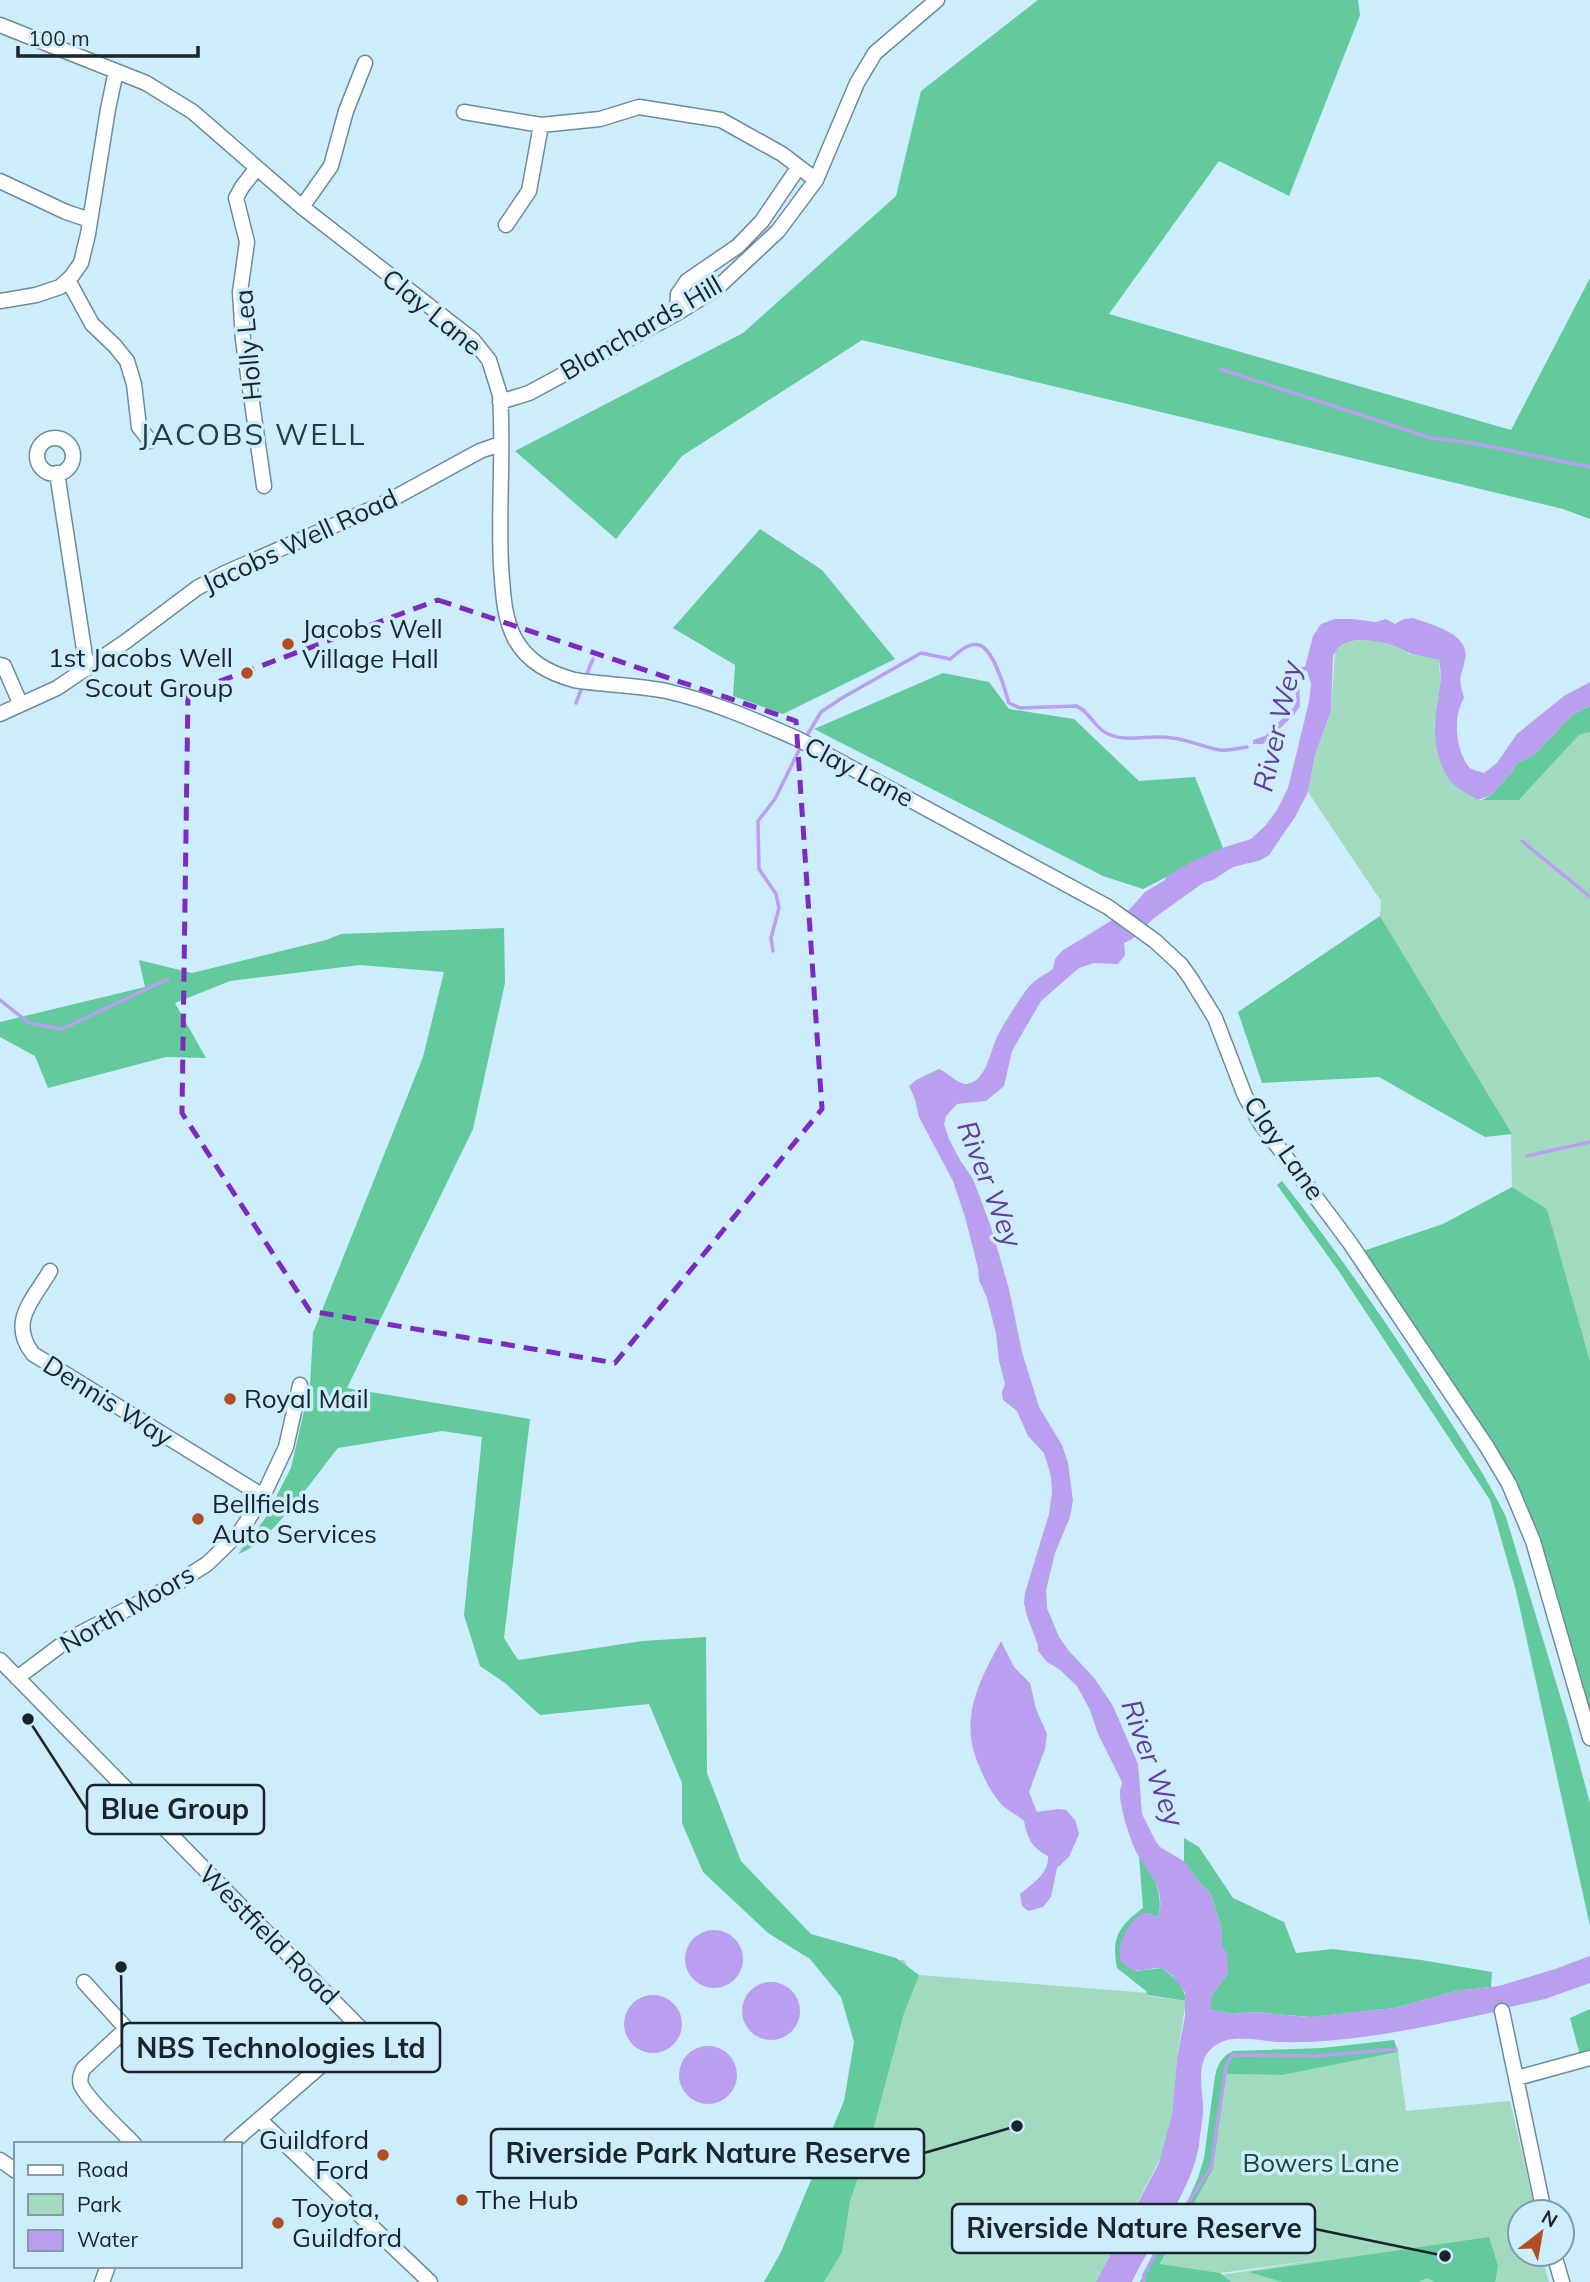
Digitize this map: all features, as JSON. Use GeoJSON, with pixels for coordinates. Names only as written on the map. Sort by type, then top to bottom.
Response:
{"type":"FeatureCollection","features":[{"type":"Feature","properties":{"kind":"street","name":"Blanchards Hill"},"geometry":{"type":"LineString","coordinates":[[500,402],[529,393],[716,289],[778,231],[816,180],[858,83],[875,53],[937,0]]}},
{"type":"Feature","properties":{"kind":"street","name":"Clay Lane"},"geometry":{"type":"LineString","coordinates":[[0,25],[146,83],[178,101],[302,207],[473,340],[489,360],[499,388],[503,594],[506,617],[513,634],[529,657],[546,670],[560,676],[597,684],[687,696],[772,727],[804,742],[1059,879],[1118,914],[1181,965],[1214,1018],[1245,1096],[1261,1124],[1350,1243],[1509,1484],[1533,1541],[1590,1738]]}},
{"type":"Feature","properties":{"kind":"street"},"geometry":{"type":"LineString","coordinates":[[302,207],[331,166],[346,111],[365,64]]}},
{"type":"Feature","properties":{"kind":"street"},"geometry":{"type":"LineString","coordinates":[[0,302],[36,295],[60,286],[81,263],[116,71]]}},
{"type":"Feature","properties":{"kind":"street"},"geometry":{"type":"LineString","coordinates":[[464,112],[541,125],[600,119],[639,107],[721,120],[782,154],[816,180]]}},
{"type":"Feature","properties":{"kind":"street"},"geometry":{"type":"LineString","coordinates":[[506,225],[529,191],[541,125]]}},
{"type":"Feature","properties":{"kind":"street"},"geometry":{"type":"LineString","coordinates":[[677,313],[678,294],[687,281],[738,246],[762,221],[798,168]]}},
{"type":"Feature","properties":{"kind":"street","name":"Holly Lea"},"geometry":{"type":"LineString","coordinates":[[256,169],[236,198],[247,242],[240,292],[243,340],[264,486]]}},
{"type":"Feature","properties":{"kind":"street"},"geometry":{"type":"LineString","coordinates":[[0,181],[66,212],[90,220]]}},
{"type":"Feature","properties":{"kind":"street"},"geometry":{"type":"LineString","coordinates":[[68,280],[92,324],[127,361],[134,384],[139,426],[150,441]]}},
{"type":"Feature","properties":{"kind":"street","name":"Jacobs Well Road"},"geometry":{"type":"LineString","coordinates":[[0,714],[57,688],[175,604],[225,573],[383,503],[480,451],[500,444]]}},
{"type":"Feature","properties":{"kind":"street"},"geometry":{"type":"LineString","coordinates":[[57,473],[87,669]]}},
{"type":"Feature","properties":{"kind":"street"},"geometry":{"type":"LineString","coordinates":[[0,664],[4,666],[20,704]]}},
{"type":"Feature","properties":{"kind":"street","name":"Dennis Way"},"geometry":{"type":"LineString","coordinates":[[50,1271],[23,1316],[24,1342],[33,1354],[263,1496]]}},
{"type":"Feature","properties":{"kind":"street","name":"North Moors"},"geometry":{"type":"LineString","coordinates":[[17,1678],[69,1639],[165,1590],[207,1564],[240,1532],[263,1496],[286,1447],[300,1385]]}},
{"type":"Feature","properties":{"kind":"street","name":"Westfield Road"},"geometry":{"type":"LineString","coordinates":[[0,1660],[362,2030],[260,2120]]}},
{"type":"Feature","properties":{"kind":"street"},"geometry":{"type":"LineString","coordinates":[[83,1982],[153,2058]]}},
{"type":"Feature","properties":{"kind":"street"},"geometry":{"type":"LineString","coordinates":[[1502,2011],[1541,2198]]}},
{"type":"Feature","properties":{"kind":"street"},"geometry":{"type":"LineString","coordinates":[[126,2029],[83,2069],[80,2083],[132,2142]]}},
{"type":"Feature","properties":{"kind":"street"},"geometry":{"type":"LineString","coordinates":[[1517,2078],[1590,2059]]}},
{"type":"Feature","properties":{"kind":"street"},"geometry":{"type":"LineString","coordinates":[[233,2142],[260,2120],[430,2282]]}},
{"type":"Feature","properties":{"kind":"highlighted area"},"geometry":{"type":"Polygon","coordinates":[[[438,600],[796,721],[822,1109],[615,1363],[310,1311],[182,1113],[188,693],[438,600]]]}},
{"type":"Feature","properties":{"kind":"green space"},"geometry":{"type":"Polygon","coordinates":[[[1038,0],[1358,0],[1360,15],[1289,196],[1219,161],[1109,314],[1511,430],[1590,278],[1590,519],[1563,509],[862,340],[682,456],[616,539],[515,451],[743,333],[896,196],[921,91],[1038,0]]]}},
{"type":"Feature","properties":{"kind":"green space"},"geometry":{"type":"Polygon","coordinates":[[[760,529],[822,570],[895,659],[783,714],[733,696],[735,665],[673,628],[760,529]]]}},
{"type":"Feature","properties":{"kind":"green space"},"geometry":{"type":"Polygon","coordinates":[[[1370,639],[1395,646],[1409,654],[1426,655],[1439,660],[1441,694],[1434,726],[1478,800],[1519,800],[1579,735],[1590,732],[1590,1361],[1547,1209],[1512,1187],[1511,1134],[1380,916],[1381,901],[1308,792],[1315,755],[1331,711],[1335,651],[1346,642],[1370,639]]]}},
{"type":"Feature","properties":{"kind":"green space"},"geometry":{"type":"Polygon","coordinates":[[[943,673],[989,682],[1009,709],[1074,719],[1139,781],[1195,777],[1223,848],[1143,889],[1103,876],[814,729],[943,673]]]}},
{"type":"Feature","properties":{"kind":"green space"},"geometry":{"type":"Polygon","coordinates":[[[1590,706],[1590,732],[1579,735],[1519,800],[1482,800],[1491,795],[1516,764],[1535,754],[1572,715],[1590,706]]]}},
{"type":"Feature","properties":{"kind":"green space"},"geometry":{"type":"Polygon","coordinates":[[[1380,916],[1512,1134],[1485,1137],[1379,1077],[1262,1083],[1238,1012],[1380,916]]]}},
{"type":"Feature","properties":{"kind":"green space"},"geometry":{"type":"Polygon","coordinates":[[[504,928],[505,983],[473,1129],[347,1388],[530,1419],[504,1638],[518,1660],[642,1641],[706,1637],[707,1773],[741,1861],[811,1934],[896,1958],[919,1975],[904,2013],[869,2145],[850,2201],[842,2252],[824,2282],[764,2282],[781,2252],[844,2101],[854,2042],[841,1997],[810,1959],[768,1933],[703,1872],[682,1823],[682,1783],[649,1704],[540,1715],[505,1683],[480,1666],[464,1615],[482,1437],[442,1431],[338,1448],[278,1523],[251,1547],[238,1554],[264,1520],[291,1468],[310,1384],[313,1333],[423,1057],[444,972],[360,965],[230,981],[175,1003],[206,1058],[166,1057],[48,1088],[35,1056],[0,1037],[0,1022],[145,987],[139,960],[192,973],[341,934],[504,928]]]}},
{"type":"Feature","properties":{"kind":"green space"},"geometry":{"type":"Polygon","coordinates":[[[1282,1181],[1399,1342],[1472,1457],[1506,1517],[1590,1803],[1590,1926],[1516,1591],[1490,1500],[1338,1270],[1277,1185],[1282,1181]]]}},
{"type":"Feature","properties":{"kind":"green space"},"geometry":{"type":"Polygon","coordinates":[[[1512,1187],[1547,1209],[1590,1361],[1590,1710],[1534,1524],[1511,1472],[1363,1251],[1443,1224],[1512,1187]]]}},
{"type":"Feature","properties":{"kind":"green space"},"geometry":{"type":"Polygon","coordinates":[[[1184,1838],[1199,1847],[1233,1898],[1284,1922],[1296,1953],[1333,1949],[1492,1972],[1491,1987],[1456,1991],[1395,2008],[1311,2017],[1254,2012],[1233,2014],[1209,2009],[1213,1993],[1228,1973],[1222,1947],[1222,1930],[1211,1894],[1184,1862],[1184,1838]]]}},
{"type":"Feature","properties":{"kind":"green space"},"geometry":{"type":"Polygon","coordinates":[[[1139,1856],[1156,1883],[1160,1907],[1156,1917],[1148,1913],[1136,1971],[1162,1968],[1181,1986],[1186,2001],[1148,1995],[1117,1968],[1115,1948],[1119,1933],[1143,1908],[1139,1856]]]}},
{"type":"Feature","properties":{"kind":"green space"},"geometry":{"type":"Polygon","coordinates":[[[897,1960],[904,1960],[911,1972],[919,1975],[1148,1993],[1148,1996],[1186,2001],[1172,2115],[1162,2155],[1096,2282],[809,2282],[897,1960]]]}},
{"type":"Feature","properties":{"kind":"green space"},"geometry":{"type":"Polygon","coordinates":[[[1590,2009],[1590,2052],[1580,2055],[1570,2018],[1590,2009]]]}},
{"type":"Feature","properties":{"kind":"green space"},"geometry":{"type":"Polygon","coordinates":[[[1394,2040],[1398,2052],[1282,2075],[1226,2074],[1213,2169],[1160,2264],[1220,2273],[1231,2282],[1140,2282],[1153,2254],[1186,2205],[1198,2178],[1204,2158],[1215,2076],[1223,2058],[1233,2051],[1322,2048],[1394,2040]]]}},
{"type":"Feature","properties":{"kind":"green space","name":"Bowers Lane"},"geometry":{"type":"Polygon","coordinates":[[[1398,2052],[1406,2111],[1510,2101],[1533,2198],[1506,2198],[1506,2268],[1545,2268],[1549,2282],[1177,2282],[1317,2260],[1220,2273],[1160,2265],[1213,2169],[1226,2074],[1282,2075],[1398,2052]]]}},
{"type":"Feature","properties":{"kind":"green space"},"geometry":{"type":"Polygon","coordinates":[[[1489,2237],[1498,2266],[1495,2282],[1435,2282],[1427,2278],[1418,2282],[1282,2282],[1249,2272],[1489,2237]]]}},
{"type":"Feature","properties":{"kind":"water","name":"River Wey"},"geometry":{"type":"Polygon","coordinates":[[[1413,618],[1439,627],[1462,643],[1465,660],[1460,679],[1464,698],[1458,714],[1457,732],[1460,750],[1471,769],[1484,773],[1497,763],[1517,734],[1564,696],[1590,682],[1590,706],[1572,715],[1535,754],[1516,764],[1491,795],[1478,800],[1451,782],[1438,755],[1435,732],[1440,684],[1439,660],[1376,641],[1359,640],[1343,644],[1333,656],[1331,711],[1315,755],[1308,792],[1295,817],[1269,855],[1261,860],[1233,867],[1203,883],[1154,918],[1124,943],[1125,955],[1118,964],[1094,963],[1079,968],[1041,1001],[1012,1051],[1004,1086],[986,1101],[957,1104],[946,1116],[944,1124],[960,1160],[973,1179],[991,1227],[1009,1289],[1022,1352],[1039,1407],[1062,1445],[1068,1463],[1073,1501],[1070,1517],[1055,1553],[1046,1590],[1047,1608],[1059,1637],[1095,1679],[1113,1706],[1138,1764],[1142,1814],[1155,1840],[1160,1847],[1185,1862],[1211,1894],[1222,1930],[1222,1947],[1227,1952],[1228,1973],[1213,1993],[1210,2009],[1233,2014],[1254,2012],[1309,2017],[1395,2008],[1456,1991],[1499,1986],[1590,1956],[1590,1983],[1545,1999],[1494,2012],[1387,2033],[1306,2042],[1233,2039],[1216,2045],[1209,2051],[1202,2065],[1203,2113],[1199,2145],[1188,2181],[1179,2199],[1132,2282],[1096,2282],[1159,2163],[1172,2115],[1177,2059],[1185,2016],[1185,1992],[1172,1975],[1162,1968],[1134,1970],[1120,1958],[1126,1930],[1145,1913],[1156,1917],[1159,1915],[1160,1897],[1152,1876],[1132,1842],[1121,1806],[1122,1782],[1098,1734],[1090,1710],[1077,1686],[1047,1662],[1038,1651],[1027,1616],[1025,1593],[1049,1514],[1051,1476],[1044,1453],[1028,1436],[1017,1411],[1003,1400],[1005,1384],[996,1333],[987,1298],[979,1280],[965,1217],[953,1181],[919,1117],[909,1086],[939,1069],[960,1082],[974,1082],[987,1064],[998,1035],[1019,1000],[1033,983],[1053,969],[1055,959],[1062,951],[1130,909],[1145,892],[1166,877],[1222,848],[1251,839],[1266,825],[1288,788],[1309,702],[1311,684],[1307,671],[1299,672],[1300,706],[1294,715],[1263,744],[1253,744],[1253,740],[1265,736],[1294,707],[1298,672],[1300,667],[1305,667],[1313,636],[1321,624],[1335,619],[1376,622],[1386,619],[1395,624],[1413,618]]]}},
{"type":"Feature","properties":{"kind":"water"},"geometry":{"type":"Polygon","coordinates":[[[1001,1641],[1014,1667],[1030,1683],[1036,1709],[1047,1734],[1045,1749],[1029,1792],[1037,1812],[1066,1810],[1075,1820],[1079,1834],[1069,1857],[1057,1868],[1051,1897],[1043,1907],[1028,1911],[1022,1906],[1020,1894],[1043,1873],[1048,1856],[1031,1842],[1024,1821],[1002,1805],[992,1792],[980,1768],[971,1734],[971,1718],[978,1687],[1001,1641]]]}},
{"type":"Feature","properties":{"kind":"water"},"geometry":{"type":"Polygon","coordinates":[[[714,1930],[725,1932],[738,1943],[743,1959],[741,1970],[730,1983],[714,1988],[703,1986],[690,1975],[685,1959],[687,1948],[698,1935],[714,1930]]]}},
{"type":"Feature","properties":{"kind":"water"},"geometry":{"type":"Polygon","coordinates":[[[771,1982],[782,1984],[795,1995],[800,2011],[798,2022],[787,2035],[771,2040],[760,2038],[747,2027],[742,2011],[744,2000],[755,1987],[771,1982]]]}},
{"type":"Feature","properties":{"kind":"water"},"geometry":{"type":"Polygon","coordinates":[[[653,1995],[664,1997],[677,2008],[682,2024],[680,2035],[669,2048],[653,2053],[642,2051],[629,2040],[624,2024],[626,2013],[637,2000],[653,1995]]]}},
{"type":"Feature","properties":{"kind":"water"},"geometry":{"type":"Polygon","coordinates":[[[708,2046],[719,2048],[732,2059],[737,2075],[735,2086],[724,2099],[708,2104],[697,2102],[684,2091],[679,2075],[681,2064],[692,2051],[708,2046]]]}},
{"type":"Feature","properties":{"kind":"waterway"},"geometry":{"type":"LineString","coordinates":[[1220,369],[1431,438],[1473,443],[1590,467]]}},
{"type":"Feature","properties":{"kind":"waterway","name":"River Wey"},"geometry":{"type":"LineString","coordinates":[[806,737],[821,712],[921,653],[950,659],[975,644],[989,654],[1009,703],[1020,708],[1076,706],[1099,728],[1116,737],[1172,738],[1220,750],[1247,747]]}},
{"type":"Feature","properties":{"kind":"waterway"},"geometry":{"type":"LineString","coordinates":[[585,678],[593,659]]}},
{"type":"Feature","properties":{"kind":"waterway"},"geometry":{"type":"LineString","coordinates":[[576,703],[583,685]]}},
{"type":"Feature","properties":{"kind":"waterway"},"geometry":{"type":"LineString","coordinates":[[773,951],[771,938],[779,908],[776,894],[759,869],[758,821],[775,799],[802,744]]}},
{"type":"Feature","properties":{"kind":"waterway"},"geometry":{"type":"LineString","coordinates":[[1522,841],[1590,897]]}},
{"type":"Feature","properties":{"kind":"waterway"},"geometry":{"type":"LineString","coordinates":[[0,1000],[29,1023],[62,1029],[168,979]]}},
{"type":"Feature","properties":{"kind":"waterway"},"geometry":{"type":"LineString","coordinates":[[1527,1156],[1590,1142]]}},
{"type":"Feature","properties":{"kind":"waterway"},"geometry":{"type":"LineString","coordinates":[[1144,2282],[1144,2275],[1152,2260],[1211,2167],[1226,2066],[1232,2055],[1316,2056],[1396,2049]]}},
{"type":"Feature","properties":{"kind":"place","name":"Jacobs Well Village Hall"},"geometry":{"type":"Point","coordinates":[288,644]}},
{"type":"Feature","properties":{"kind":"place","name":"1st Jacobs Well Scout Group"},"geometry":{"type":"Point","coordinates":[247,673]}},
{"type":"Feature","properties":{"kind":"place","name":"Royal Mail"},"geometry":{"type":"Point","coordinates":[230,1399]}},
{"type":"Feature","properties":{"kind":"place","name":"Bellfields Auto Services"},"geometry":{"type":"Point","coordinates":[198,1519]}},
{"type":"Feature","properties":{"kind":"place","name":"Blue Group"},"geometry":{"type":"Point","coordinates":[28,1719]}},
{"type":"Feature","properties":{"kind":"place","name":"NBS Technologies Ltd"},"geometry":{"type":"Point","coordinates":[121,1967]}},
{"type":"Feature","properties":{"kind":"place","name":"Riverside Park Nature Reserve"},"geometry":{"type":"Point","coordinates":[1017,2126]}},
{"type":"Feature","properties":{"kind":"place","name":"Guildford Ford"},"geometry":{"type":"Point","coordinates":[383,2155]}},
{"type":"Feature","properties":{"kind":"place","name":"The Hub"},"geometry":{"type":"Point","coordinates":[462,2200]}},
{"type":"Feature","properties":{"kind":"place","name":"Toyota, Guildford"},"geometry":{"type":"Point","coordinates":[278,2223]}},
{"type":"Feature","properties":{"kind":"place","name":"Riverside Nature Reserve"},"geometry":{"type":"Point","coordinates":[1445,2256]}},
{"type":"Feature","properties":{"kind":"district","name":"JACOBS WELL"},"geometry":{"type":"Point","coordinates":[253,435]}}]}
